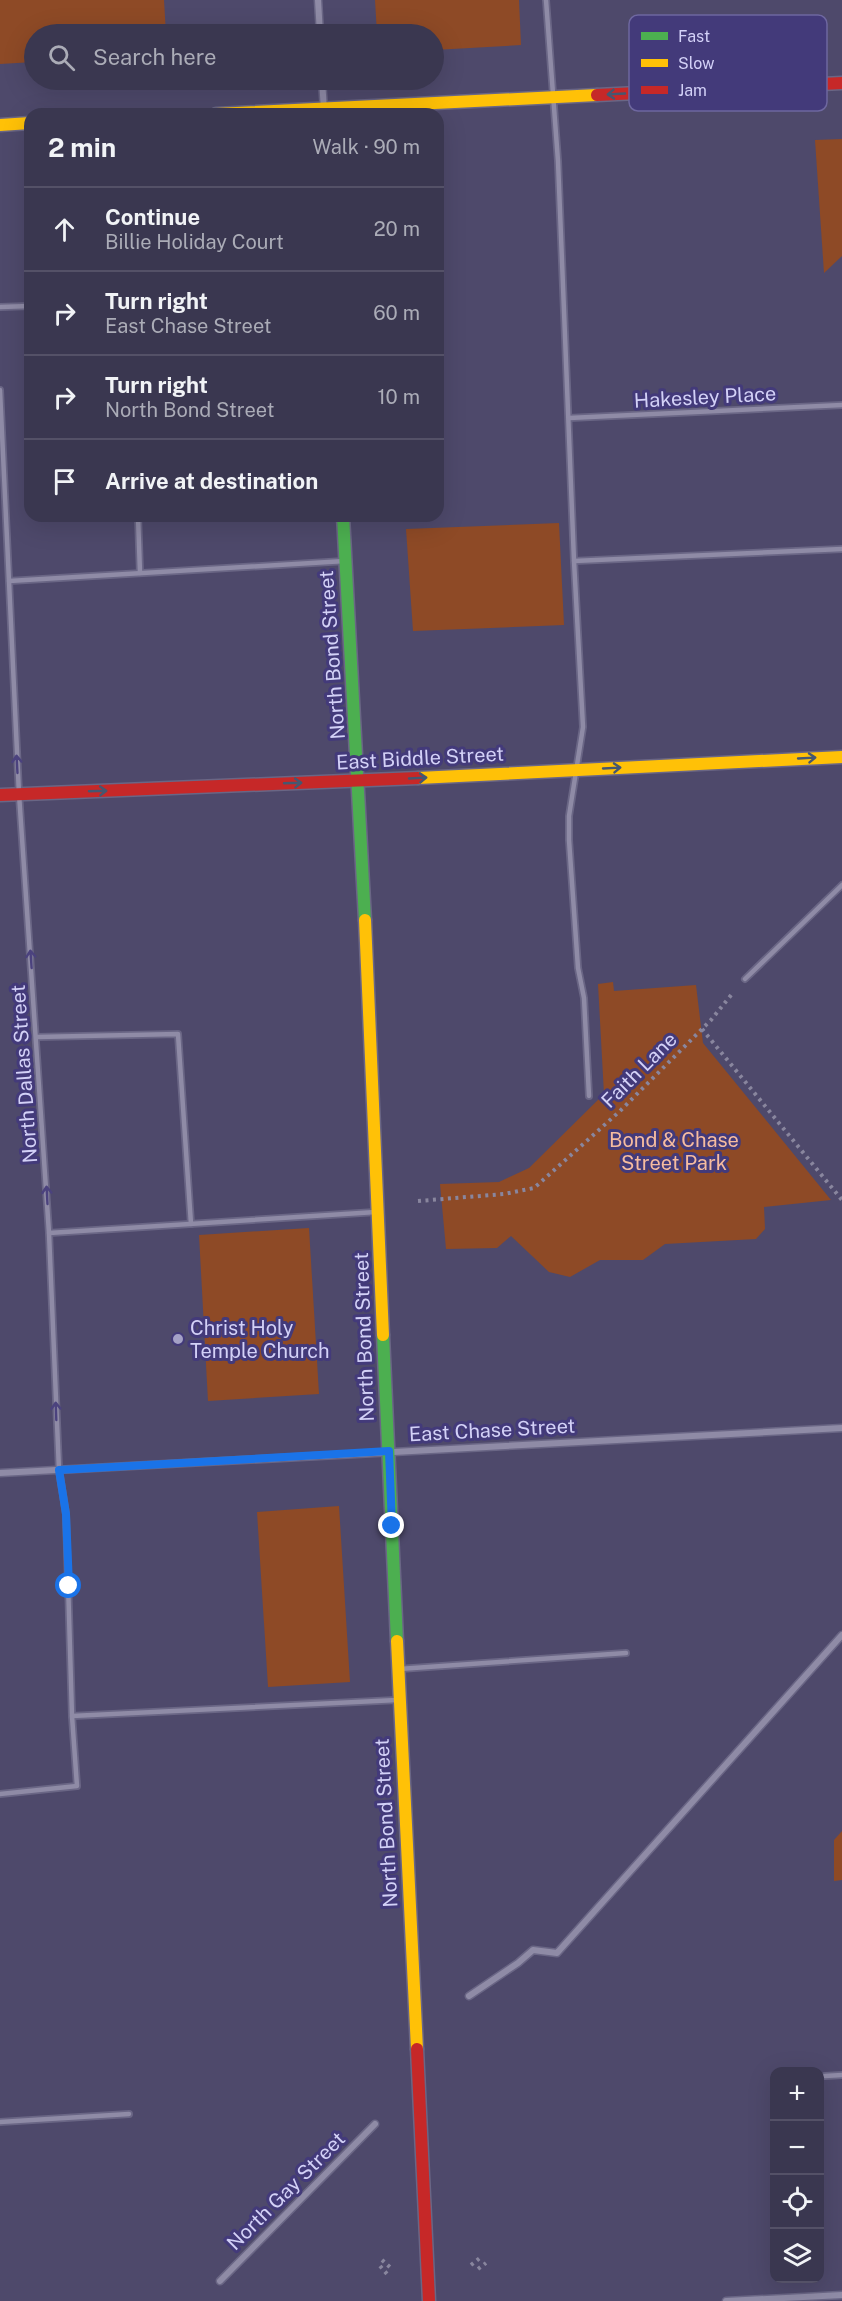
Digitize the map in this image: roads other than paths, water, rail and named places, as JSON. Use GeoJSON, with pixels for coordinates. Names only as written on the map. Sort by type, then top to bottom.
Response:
{"type":"FeatureCollection","features":[{"type":"Feature","properties":{"kind":"street"},"geometry":{"type":"LineString","coordinates":[[318,0],[319,24]]}},
{"type":"Feature","properties":{"kind":"street"},"geometry":{"type":"LineString","coordinates":[[827,84],[842,83]]}},
{"type":"Feature","properties":{"kind":"street"},"geometry":{"type":"LineString","coordinates":[[323,90],[324,108]]}},
{"type":"Feature","properties":{"kind":"street"},"geometry":{"type":"LineString","coordinates":[[373,108],[629,93]]}},
{"type":"Feature","properties":{"kind":"street"},"geometry":{"type":"LineString","coordinates":[[0,125],[24,123]]}},
{"type":"Feature","properties":{"kind":"street","name":"North Bond Street"},"geometry":{"type":"LineString","coordinates":[[343,522],[359,781],[429,2301]]}},
{"type":"Feature","properties":{"kind":"street","name":"East Biddle Street"},"geometry":{"type":"LineString","coordinates":[[0,795],[359,781],[842,757]]}},
{"type":"Feature","properties":{"kind":"street","name":"East Chase Street"},"geometry":{"type":"LineString","coordinates":[[0,1473],[842,1428]]}},
{"type":"Feature","properties":{"kind":"street"},"geometry":{"type":"LineString","coordinates":[[469,1996],[518,1964],[533,1950],[557,1953],[842,1635]]}},
{"type":"Feature","properties":{"kind":"street","name":"North Gay Street"},"geometry":{"type":"LineString","coordinates":[[220,2281],[375,2124]]}},
{"type":"Feature","properties":{"kind":"street"},"geometry":{"type":"LineString","coordinates":[[726,2301],[842,2295]]}},
{"type":"Feature","properties":{"kind":"lane"},"geometry":{"type":"LineString","coordinates":[[546,0],[553,97],[583,727],[569,816],[569,840],[578,968],[584,998],[589,1096]]}},
{"type":"Feature","properties":{"kind":"lane"},"geometry":{"type":"LineString","coordinates":[[0,307],[24,306]]}},
{"type":"Feature","properties":{"kind":"lane","name":"North Dallas Street"},"geometry":{"type":"LineString","coordinates":[[0,390],[19,794],[49,1233],[59,1470],[66,1514],[72,1716],[77,1786],[0,1794]]}},
{"type":"Feature","properties":{"kind":"lane","name":"Hakesley Place"},"geometry":{"type":"LineString","coordinates":[[569,418],[842,405]]}},
{"type":"Feature","properties":{"kind":"lane"},"geometry":{"type":"LineString","coordinates":[[138,522],[140,573]]}},
{"type":"Feature","properties":{"kind":"lane"},"geometry":{"type":"LineString","coordinates":[[574,561],[842,549]]}},
{"type":"Feature","properties":{"kind":"lane"},"geometry":{"type":"LineString","coordinates":[[9,581],[345,561]]}},
{"type":"Feature","properties":{"kind":"lane"},"geometry":{"type":"LineString","coordinates":[[745,979],[842,885]]}},
{"type":"Feature","properties":{"kind":"lane"},"geometry":{"type":"LineString","coordinates":[[37,1037],[178,1034],[191,1224]]}},
{"type":"Feature","properties":{"kind":"lane"},"geometry":{"type":"LineString","coordinates":[[49,1233],[378,1212]]}},
{"type":"Feature","properties":{"kind":"lane"},"geometry":{"type":"LineString","coordinates":[[399,1669],[626,1653]]}},
{"type":"Feature","properties":{"kind":"lane"},"geometry":{"type":"LineString","coordinates":[[72,1716],[400,1700]]}},
{"type":"Feature","properties":{"kind":"lane"},"geometry":{"type":"LineString","coordinates":[[825,2076],[842,2075]]}},
{"type":"Feature","properties":{"kind":"lane"},"geometry":{"type":"LineString","coordinates":[[0,2121],[129,2114]]}},
{"type":"Feature","properties":{"kind":"place","name":"Christ Holy Temple Church"},"geometry":{"type":"Point","coordinates":[178,1339]}},
{"type":"Feature","properties":{"kind":"park label","name":"Bond & Chase Street Park"},"geometry":{"type":"Point","coordinates":[674,1152]}}]}
